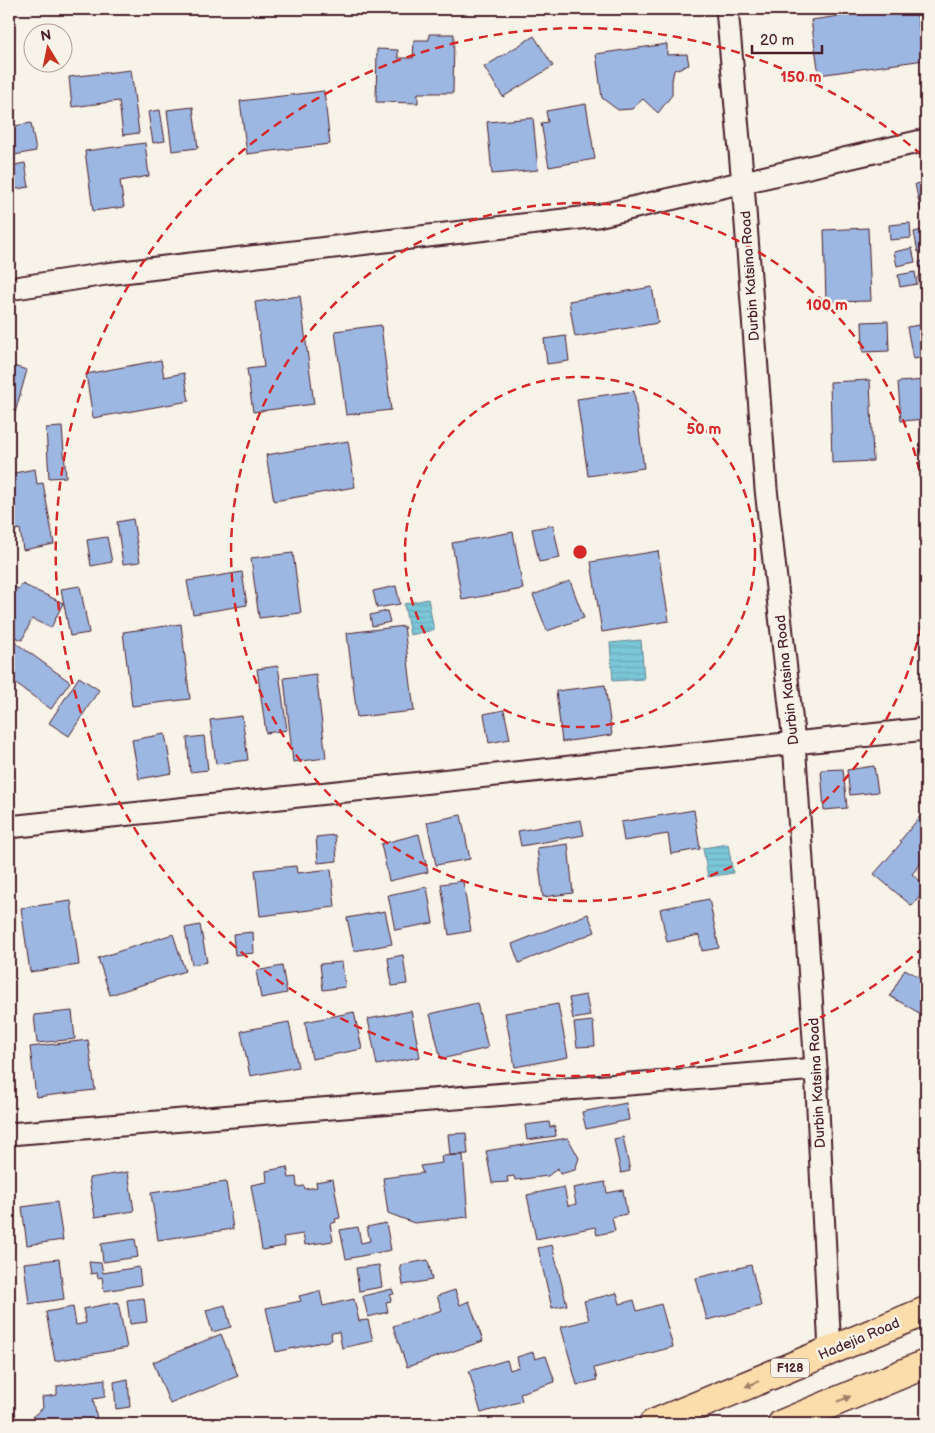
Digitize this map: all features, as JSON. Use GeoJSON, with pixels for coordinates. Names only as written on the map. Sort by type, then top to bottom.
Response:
{"type":"FeatureCollection","features":[{"type":"Feature","properties":{"kind":"main road","name":"Hadejia Road"},"geometry":{"type":"LineString","coordinates":[[653,1424],[926,1311]]}},
{"type":"Feature","properties":{"kind":"main road"},"geometry":{"type":"LineString","coordinates":[[797,1422],[926,1364]]}},
{"type":"Feature","properties":{"kind":"street","name":"Durbin Katsina Road"},"geometry":{"type":"LineString","coordinates":[[727,9],[743,184],[766,489],[794,742],[816,1069],[830,1352]]}},
{"type":"Feature","properties":{"kind":"street"},"geometry":{"type":"LineString","coordinates":[[9,289],[106,274],[597,216],[743,184],[926,140]]}},
{"type":"Feature","properties":{"kind":"street"},"geometry":{"type":"LineString","coordinates":[[9,827],[926,729]]}},
{"type":"Feature","properties":{"kind":"street"},"geometry":{"type":"LineString","coordinates":[[9,1134],[816,1069]]}},
{"type":"Feature","properties":{"kind":"water"},"geometry":{"type":"Polygon","coordinates":[[[428,599],[434,630],[410,635],[404,604],[428,599]]]}},
{"type":"Feature","properties":{"kind":"water"},"geometry":{"type":"Polygon","coordinates":[[[641,640],[644,679],[613,681],[610,643],[641,640]]]}},
{"type":"Feature","properties":{"kind":"water"},"geometry":{"type":"Polygon","coordinates":[[[728,844],[733,873],[708,877],[703,848],[728,844]]]}},
{"type":"Feature","properties":{"kind":"building"},"geometry":{"type":"Polygon","coordinates":[[[890,9],[916,9],[924,60],[819,75],[811,20],[890,9]]]}},
{"type":"Feature","properties":{"kind":"building"},"geometry":{"type":"Polygon","coordinates":[[[429,34],[454,34],[453,93],[418,93],[418,103],[376,102],[377,49],[398,50],[398,58],[413,58],[414,40],[429,40],[429,34]]]}},
{"type":"Feature","properties":{"kind":"building"},"geometry":{"type":"Polygon","coordinates":[[[534,36],[553,66],[503,97],[484,67],[534,36]]]}},
{"type":"Feature","properties":{"kind":"building"},"geometry":{"type":"Polygon","coordinates":[[[667,44],[667,55],[687,54],[689,65],[674,70],[672,95],[658,113],[643,99],[632,109],[618,110],[602,98],[596,54],[667,44]]]}},
{"type":"Feature","properties":{"kind":"building"},"geometry":{"type":"Polygon","coordinates":[[[131,70],[139,133],[123,135],[119,101],[72,107],[69,77],[131,70]]]}},
{"type":"Feature","properties":{"kind":"building"},"geometry":{"type":"Polygon","coordinates":[[[324,91],[330,144],[247,154],[240,101],[324,91]]]}},
{"type":"Feature","properties":{"kind":"building"},"geometry":{"type":"Polygon","coordinates":[[[586,104],[595,159],[549,167],[541,123],[548,122],[546,111],[586,104]]]}},
{"type":"Feature","properties":{"kind":"building"},"geometry":{"type":"Polygon","coordinates":[[[193,107],[198,148],[172,151],[167,110],[193,107]]]}},
{"type":"Feature","properties":{"kind":"building"},"geometry":{"type":"Polygon","coordinates":[[[160,110],[165,141],[153,143],[148,112],[160,110]]]}},
{"type":"Feature","properties":{"kind":"building"},"geometry":{"type":"Polygon","coordinates":[[[533,118],[538,170],[492,174],[487,122],[533,118]]]}},
{"type":"Feature","properties":{"kind":"building"},"geometry":{"type":"Polygon","coordinates":[[[31,123],[36,151],[9,156],[9,127],[31,123]]]}},
{"type":"Feature","properties":{"kind":"building"},"geometry":{"type":"Polygon","coordinates":[[[145,143],[149,176],[120,181],[124,207],[93,211],[85,151],[145,143]]]}},
{"type":"Feature","properties":{"kind":"building"},"geometry":{"type":"Polygon","coordinates":[[[25,163],[29,187],[9,190],[9,166],[25,163]]]}},
{"type":"Feature","properties":{"kind":"building"},"geometry":{"type":"Polygon","coordinates":[[[926,182],[926,211],[921,212],[915,184],[926,182]]]}},
{"type":"Feature","properties":{"kind":"building"},"geometry":{"type":"Polygon","coordinates":[[[910,223],[911,238],[890,240],[889,225],[910,223]]]}},
{"type":"Feature","properties":{"kind":"building"},"geometry":{"type":"Polygon","coordinates":[[[868,228],[871,301],[826,302],[824,230],[868,228]]]}},
{"type":"Feature","properties":{"kind":"building"},"geometry":{"type":"Polygon","coordinates":[[[926,229],[926,251],[918,252],[914,232],[926,229]]]}},
{"type":"Feature","properties":{"kind":"building"},"geometry":{"type":"Polygon","coordinates":[[[912,248],[915,262],[897,266],[894,252],[912,248]]]}},
{"type":"Feature","properties":{"kind":"building"},"geometry":{"type":"Polygon","coordinates":[[[926,260],[926,273],[922,274],[919,262],[926,260]]]}},
{"type":"Feature","properties":{"kind":"building"},"geometry":{"type":"Polygon","coordinates":[[[915,272],[917,284],[900,287],[898,275],[915,272]]]}},
{"type":"Feature","properties":{"kind":"building"},"geometry":{"type":"Polygon","coordinates":[[[926,275],[926,289],[921,290],[918,277],[926,275]]]}},
{"type":"Feature","properties":{"kind":"building"},"geometry":{"type":"Polygon","coordinates":[[[652,287],[658,323],[575,337],[569,301],[652,287]]]}},
{"type":"Feature","properties":{"kind":"building"},"geometry":{"type":"Polygon","coordinates":[[[300,296],[314,404],[253,412],[247,369],[264,367],[255,302],[300,296]]]}},
{"type":"Feature","properties":{"kind":"building"},"geometry":{"type":"Polygon","coordinates":[[[888,321],[889,351],[863,352],[862,322],[888,321]]]}},
{"type":"Feature","properties":{"kind":"building"},"geometry":{"type":"Polygon","coordinates":[[[926,324],[926,357],[913,359],[907,327],[926,324]]]}},
{"type":"Feature","properties":{"kind":"building"},"geometry":{"type":"Polygon","coordinates":[[[381,325],[391,410],[346,415],[335,331],[381,325]]]}},
{"type":"Feature","properties":{"kind":"building"},"geometry":{"type":"Polygon","coordinates":[[[566,336],[569,361],[547,364],[544,339],[566,336]]]}},
{"type":"Feature","properties":{"kind":"building"},"geometry":{"type":"Polygon","coordinates":[[[161,360],[164,377],[184,373],[189,401],[93,418],[86,374],[161,360]]]}},
{"type":"Feature","properties":{"kind":"building"},"geometry":{"type":"Polygon","coordinates":[[[9,365],[27,370],[11,427],[9,426],[9,365]]]}},
{"type":"Feature","properties":{"kind":"building"},"geometry":{"type":"Polygon","coordinates":[[[870,380],[873,461],[832,463],[830,382],[870,380]]]}},
{"type":"Feature","properties":{"kind":"building"},"geometry":{"type":"Polygon","coordinates":[[[926,380],[926,419],[901,421],[898,382],[926,380]]]}},
{"type":"Feature","properties":{"kind":"building"},"geometry":{"type":"Polygon","coordinates":[[[634,391],[644,468],[588,476],[577,399],[634,391]]]}},
{"type":"Feature","properties":{"kind":"building"},"geometry":{"type":"Polygon","coordinates":[[[62,427],[66,477],[49,478],[46,428],[62,427]]]}},
{"type":"Feature","properties":{"kind":"building"},"geometry":{"type":"Polygon","coordinates":[[[348,441],[355,487],[274,501],[266,455],[348,441]]]}},
{"type":"Feature","properties":{"kind":"building"},"geometry":{"type":"Polygon","coordinates":[[[35,469],[37,484],[43,483],[54,544],[23,550],[20,529],[9,531],[9,474],[35,469]]]}},
{"type":"Feature","properties":{"kind":"building"},"geometry":{"type":"Polygon","coordinates":[[[133,519],[140,562],[123,564],[117,522],[133,519]]]}},
{"type":"Feature","properties":{"kind":"building"},"geometry":{"type":"Polygon","coordinates":[[[553,525],[560,558],[539,562],[532,529],[553,525]]]}},
{"type":"Feature","properties":{"kind":"building"},"geometry":{"type":"Polygon","coordinates":[[[513,532],[523,589],[462,600],[452,543],[513,532]]]}},
{"type":"Feature","properties":{"kind":"building"},"geometry":{"type":"Polygon","coordinates":[[[107,537],[112,562],[91,566],[87,540],[107,537]]]}},
{"type":"Feature","properties":{"kind":"building"},"geometry":{"type":"Polygon","coordinates":[[[658,551],[669,621],[602,632],[591,562],[658,551]]]}},
{"type":"Feature","properties":{"kind":"building"},"geometry":{"type":"Polygon","coordinates":[[[293,553],[301,613],[259,618],[251,558],[293,553]]]}},
{"type":"Feature","properties":{"kind":"building"},"geometry":{"type":"Polygon","coordinates":[[[242,572],[247,605],[193,614],[187,581],[242,572]]]}},
{"type":"Feature","properties":{"kind":"building"},"geometry":{"type":"Polygon","coordinates":[[[570,581],[584,618],[547,631],[533,595],[570,581]]]}},
{"type":"Feature","properties":{"kind":"building"},"geometry":{"type":"Polygon","coordinates":[[[22,584],[63,603],[51,628],[32,619],[22,640],[9,634],[9,585],[19,589],[22,584]]]}},
{"type":"Feature","properties":{"kind":"building"},"geometry":{"type":"Polygon","coordinates":[[[80,586],[89,633],[70,636],[61,589],[80,586]]]}},
{"type":"Feature","properties":{"kind":"building"},"geometry":{"type":"Polygon","coordinates":[[[396,586],[400,604],[377,608],[373,591],[396,586]]]}},
{"type":"Feature","properties":{"kind":"building"},"geometry":{"type":"Polygon","coordinates":[[[387,611],[390,622],[372,626],[370,615],[387,611]]]}},
{"type":"Feature","properties":{"kind":"building"},"geometry":{"type":"Polygon","coordinates":[[[181,624],[190,699],[132,706],[123,632],[181,624]]]}},
{"type":"Feature","properties":{"kind":"building"},"geometry":{"type":"Polygon","coordinates":[[[404,626],[414,711],[357,717],[347,633],[404,626]]]}},
{"type":"Feature","properties":{"kind":"building"},"geometry":{"type":"Polygon","coordinates":[[[9,638],[70,682],[51,709],[9,679],[9,638]]]}},
{"type":"Feature","properties":{"kind":"building"},"geometry":{"type":"Polygon","coordinates":[[[278,666],[287,730],[266,733],[257,669],[278,666]]]}},
{"type":"Feature","properties":{"kind":"building"},"geometry":{"type":"Polygon","coordinates":[[[316,674],[326,758],[293,762],[284,678],[316,674]]]}},
{"type":"Feature","properties":{"kind":"building"},"geometry":{"type":"Polygon","coordinates":[[[79,677],[99,690],[69,736],[49,723],[79,677]]]}},
{"type":"Feature","properties":{"kind":"building"},"geometry":{"type":"Polygon","coordinates":[[[605,685],[612,735],[562,742],[556,691],[605,685]]]}},
{"type":"Feature","properties":{"kind":"building"},"geometry":{"type":"Polygon","coordinates":[[[504,710],[510,739],[489,743],[484,714],[504,710]]]}},
{"type":"Feature","properties":{"kind":"building"},"geometry":{"type":"Polygon","coordinates":[[[242,716],[248,760],[216,764],[210,720],[242,716]]]}},
{"type":"Feature","properties":{"kind":"building"},"geometry":{"type":"Polygon","coordinates":[[[165,734],[172,773],[139,779],[132,740],[165,734]]]}},
{"type":"Feature","properties":{"kind":"building"},"geometry":{"type":"Polygon","coordinates":[[[204,736],[208,770],[190,772],[187,738],[204,736]]]}},
{"type":"Feature","properties":{"kind":"building"},"geometry":{"type":"Polygon","coordinates":[[[874,766],[878,792],[850,795],[847,770],[874,766]]]}},
{"type":"Feature","properties":{"kind":"building"},"geometry":{"type":"Polygon","coordinates":[[[843,769],[847,808],[824,810],[821,770],[843,769]]]}},
{"type":"Feature","properties":{"kind":"building"},"geometry":{"type":"Polygon","coordinates":[[[694,810],[700,849],[671,854],[668,834],[624,841],[621,822],[694,810]]]}},
{"type":"Feature","properties":{"kind":"building"},"geometry":{"type":"Polygon","coordinates":[[[923,813],[926,815],[926,863],[923,861],[912,874],[926,886],[926,889],[912,906],[874,874],[902,842],[900,841],[923,813]]]}},
{"type":"Feature","properties":{"kind":"building"},"geometry":{"type":"Polygon","coordinates":[[[461,815],[470,859],[436,865],[427,822],[461,815]]]}},
{"type":"Feature","properties":{"kind":"building"},"geometry":{"type":"Polygon","coordinates":[[[581,820],[584,835],[521,846],[518,831],[581,820]]]}},
{"type":"Feature","properties":{"kind":"building"},"geometry":{"type":"Polygon","coordinates":[[[419,834],[428,872],[389,881],[381,844],[419,834]]]}},
{"type":"Feature","properties":{"kind":"building"},"geometry":{"type":"Polygon","coordinates":[[[335,835],[337,861],[318,863],[316,837],[335,835]]]}},
{"type":"Feature","properties":{"kind":"building"},"geometry":{"type":"Polygon","coordinates":[[[568,844],[573,893],[543,897],[537,848],[568,844]]]}},
{"type":"Feature","properties":{"kind":"building"},"geometry":{"type":"Polygon","coordinates":[[[296,866],[297,873],[331,869],[335,907],[260,916],[255,870],[296,866]]]}},
{"type":"Feature","properties":{"kind":"building"},"geometry":{"type":"Polygon","coordinates":[[[463,881],[471,931],[449,935],[441,884],[463,881]]]}},
{"type":"Feature","properties":{"kind":"building"},"geometry":{"type":"Polygon","coordinates":[[[427,887],[433,923],[395,930],[388,895],[427,887]]]}},
{"type":"Feature","properties":{"kind":"building"},"geometry":{"type":"Polygon","coordinates":[[[709,899],[719,948],[702,951],[699,935],[667,942],[660,909],[709,899]]]}},
{"type":"Feature","properties":{"kind":"building"},"geometry":{"type":"Polygon","coordinates":[[[71,901],[79,965],[30,972],[21,908],[71,901]]]}},
{"type":"Feature","properties":{"kind":"building"},"geometry":{"type":"Polygon","coordinates":[[[385,911],[392,944],[354,951],[347,918],[385,911]]]}},
{"type":"Feature","properties":{"kind":"building"},"geometry":{"type":"Polygon","coordinates":[[[588,914],[595,932],[519,963],[512,944],[588,914]]]}},
{"type":"Feature","properties":{"kind":"building"},"geometry":{"type":"Polygon","coordinates":[[[200,925],[207,962],[192,965],[185,928],[200,925]]]}},
{"type":"Feature","properties":{"kind":"building"},"geometry":{"type":"Polygon","coordinates":[[[253,932],[254,953],[235,955],[233,934],[253,932]]]}},
{"type":"Feature","properties":{"kind":"building"},"geometry":{"type":"Polygon","coordinates":[[[173,934],[185,971],[110,995],[98,958],[173,934]]]}},
{"type":"Feature","properties":{"kind":"building"},"geometry":{"type":"Polygon","coordinates":[[[403,955],[407,984],[392,986],[388,958],[403,955]]]}},
{"type":"Feature","properties":{"kind":"building"},"geometry":{"type":"Polygon","coordinates":[[[342,962],[345,987],[323,990],[320,964],[342,962]]]}},
{"type":"Feature","properties":{"kind":"building"},"geometry":{"type":"Polygon","coordinates":[[[282,966],[287,993],[261,998],[256,971],[282,966]]]}},
{"type":"Feature","properties":{"kind":"building"},"geometry":{"type":"Polygon","coordinates":[[[905,969],[926,981],[926,1017],[890,996],[905,969]]]}},
{"type":"Feature","properties":{"kind":"building"},"geometry":{"type":"Polygon","coordinates":[[[586,995],[590,1016],[573,1019],[569,998],[586,995]]]}},
{"type":"Feature","properties":{"kind":"building"},"geometry":{"type":"Polygon","coordinates":[[[477,1003],[488,1048],[441,1059],[430,1014],[477,1003]]]}},
{"type":"Feature","properties":{"kind":"building"},"geometry":{"type":"Polygon","coordinates":[[[558,1004],[568,1057],[515,1067],[505,1013],[558,1004]]]}},
{"type":"Feature","properties":{"kind":"building"},"geometry":{"type":"Polygon","coordinates":[[[72,1011],[75,1039],[37,1043],[34,1015],[72,1011]]]}},
{"type":"Feature","properties":{"kind":"building"},"geometry":{"type":"Polygon","coordinates":[[[411,1011],[420,1057],[377,1065],[368,1019],[411,1011]]]}},
{"type":"Feature","properties":{"kind":"building"},"geometry":{"type":"Polygon","coordinates":[[[354,1012],[362,1049],[312,1059],[305,1022],[354,1012]]]}},
{"type":"Feature","properties":{"kind":"building"},"geometry":{"type":"Polygon","coordinates":[[[593,1021],[595,1046],[577,1047],[574,1023],[593,1021]]]}},
{"type":"Feature","properties":{"kind":"building"},"geometry":{"type":"Polygon","coordinates":[[[289,1022],[298,1067],[250,1076],[241,1031],[289,1022]]]}},
{"type":"Feature","properties":{"kind":"building"},"geometry":{"type":"Polygon","coordinates":[[[88,1040],[95,1090],[36,1097],[30,1047],[88,1040]]]}},
{"type":"Feature","properties":{"kind":"building"},"geometry":{"type":"Polygon","coordinates":[[[626,1103],[629,1120],[586,1129],[582,1112],[626,1103]]]}},
{"type":"Feature","properties":{"kind":"building"},"geometry":{"type":"Polygon","coordinates":[[[549,1122],[550,1127],[555,1126],[556,1136],[527,1140],[525,1125],[549,1122]]]}},
{"type":"Feature","properties":{"kind":"building"},"geometry":{"type":"Polygon","coordinates":[[[466,1133],[468,1154],[450,1155],[448,1134],[466,1133]]]}},
{"type":"Feature","properties":{"kind":"building"},"geometry":{"type":"Polygon","coordinates":[[[623,1137],[630,1171],[621,1173],[614,1139],[623,1137]]]}},
{"type":"Feature","properties":{"kind":"building"},"geometry":{"type":"Polygon","coordinates":[[[568,1138],[579,1158],[575,1170],[560,1174],[558,1168],[548,1176],[515,1180],[514,1176],[507,1177],[508,1182],[492,1183],[486,1151],[568,1138]]]}},
{"type":"Feature","properties":{"kind":"building"},"geometry":{"type":"Polygon","coordinates":[[[463,1155],[468,1217],[414,1223],[388,1213],[383,1178],[423,1173],[420,1166],[442,1163],[441,1156],[463,1155]]]}},
{"type":"Feature","properties":{"kind":"building"},"geometry":{"type":"Polygon","coordinates":[[[287,1167],[289,1178],[296,1177],[297,1187],[304,1186],[305,1189],[317,1187],[316,1182],[333,1179],[340,1218],[335,1219],[336,1222],[330,1224],[333,1241],[305,1245],[303,1234],[283,1237],[285,1246],[262,1250],[251,1185],[267,1182],[266,1171],[287,1167]]]}},
{"type":"Feature","properties":{"kind":"building"},"geometry":{"type":"Polygon","coordinates":[[[128,1172],[134,1211],[95,1217],[89,1178],[128,1172]]]}},
{"type":"Feature","properties":{"kind":"building"},"geometry":{"type":"Polygon","coordinates":[[[226,1182],[233,1229],[158,1240],[151,1193],[226,1182]]]}},
{"type":"Feature","properties":{"kind":"building"},"geometry":{"type":"Polygon","coordinates":[[[605,1182],[607,1193],[623,1190],[627,1214],[612,1217],[615,1231],[597,1235],[595,1227],[536,1239],[527,1195],[564,1187],[568,1206],[576,1204],[573,1188],[605,1182]]]}},
{"type":"Feature","properties":{"kind":"building"},"geometry":{"type":"Polygon","coordinates":[[[57,1202],[63,1240],[27,1245],[22,1207],[57,1202]]]}},
{"type":"Feature","properties":{"kind":"building"},"geometry":{"type":"Polygon","coordinates":[[[386,1223],[391,1250],[346,1259],[340,1230],[358,1227],[361,1243],[370,1241],[367,1227],[386,1223]]]}},
{"type":"Feature","properties":{"kind":"building"},"geometry":{"type":"Polygon","coordinates":[[[135,1239],[138,1257],[103,1262],[101,1244],[135,1239]]]}},
{"type":"Feature","properties":{"kind":"building"},"geometry":{"type":"Polygon","coordinates":[[[552,1245],[567,1305],[552,1308],[538,1248],[552,1245]]]}},
{"type":"Feature","properties":{"kind":"building"},"geometry":{"type":"Polygon","coordinates":[[[59,1259],[64,1299],[29,1304],[24,1263],[59,1259]]]}},
{"type":"Feature","properties":{"kind":"building"},"geometry":{"type":"Polygon","coordinates":[[[428,1260],[432,1280],[403,1285],[400,1265],[428,1260]]]}},
{"type":"Feature","properties":{"kind":"building"},"geometry":{"type":"Polygon","coordinates":[[[89,1262],[101,1263],[103,1273],[139,1267],[141,1285],[104,1291],[102,1277],[98,1278],[97,1273],[91,1274],[89,1262]]]}},
{"type":"Feature","properties":{"kind":"building"},"geometry":{"type":"Polygon","coordinates":[[[379,1265],[382,1287],[359,1291],[356,1268],[379,1265]]]}},
{"type":"Feature","properties":{"kind":"building"},"geometry":{"type":"Polygon","coordinates":[[[751,1265],[761,1306],[707,1320],[696,1278],[751,1265]]]}},
{"type":"Feature","properties":{"kind":"building"},"geometry":{"type":"Polygon","coordinates":[[[392,1289],[394,1294],[390,1295],[391,1301],[386,1302],[388,1312],[368,1317],[363,1296],[392,1289]]]}},
{"type":"Feature","properties":{"kind":"building"},"geometry":{"type":"Polygon","coordinates":[[[455,1290],[460,1305],[469,1301],[483,1341],[407,1367],[393,1326],[442,1310],[437,1296],[455,1290]]]}},
{"type":"Feature","properties":{"kind":"building"},"geometry":{"type":"Polygon","coordinates":[[[320,1291],[323,1306],[354,1299],[359,1321],[368,1320],[373,1341],[342,1348],[339,1332],[331,1333],[332,1340],[276,1352],[266,1308],[301,1301],[299,1296],[320,1291]]]}},
{"type":"Feature","properties":{"kind":"building"},"geometry":{"type":"Polygon","coordinates":[[[617,1293],[620,1304],[634,1300],[637,1311],[661,1304],[673,1347],[594,1368],[597,1380],[577,1385],[561,1327],[589,1320],[584,1301],[617,1293]]]}},
{"type":"Feature","properties":{"kind":"building"},"geometry":{"type":"Polygon","coordinates":[[[144,1298],[147,1322],[130,1324],[127,1300],[144,1298]]]}},
{"type":"Feature","properties":{"kind":"building"},"geometry":{"type":"Polygon","coordinates":[[[118,1302],[127,1348],[55,1361],[46,1312],[73,1307],[76,1325],[86,1323],[83,1309],[118,1302]]]}},
{"type":"Feature","properties":{"kind":"building"},"geometry":{"type":"Polygon","coordinates":[[[225,1305],[231,1327],[212,1332],[206,1310],[225,1305]]]}},
{"type":"Feature","properties":{"kind":"building"},"geometry":{"type":"Polygon","coordinates":[[[221,1334],[238,1376],[170,1404],[153,1362],[221,1334]]]}},
{"type":"Feature","properties":{"kind":"building"},"geometry":{"type":"Polygon","coordinates":[[[533,1352],[535,1359],[546,1356],[555,1382],[520,1393],[522,1401],[481,1413],[469,1371],[507,1360],[510,1370],[519,1367],[517,1357],[533,1352]]]}},
{"type":"Feature","properties":{"kind":"building"},"geometry":{"type":"Polygon","coordinates":[[[105,1379],[105,1397],[93,1399],[98,1424],[34,1424],[32,1417],[43,1408],[42,1397],[57,1395],[57,1386],[105,1379]]]}},
{"type":"Feature","properties":{"kind":"building"},"geometry":{"type":"Polygon","coordinates":[[[128,1379],[130,1407],[116,1409],[114,1382],[128,1379]]]}},
{"type":"Feature","properties":{"kind":"building"},"geometry":{"type":"Polygon","coordinates":[[[341,1419],[343,1424],[319,1424],[341,1419]]]}}]}
